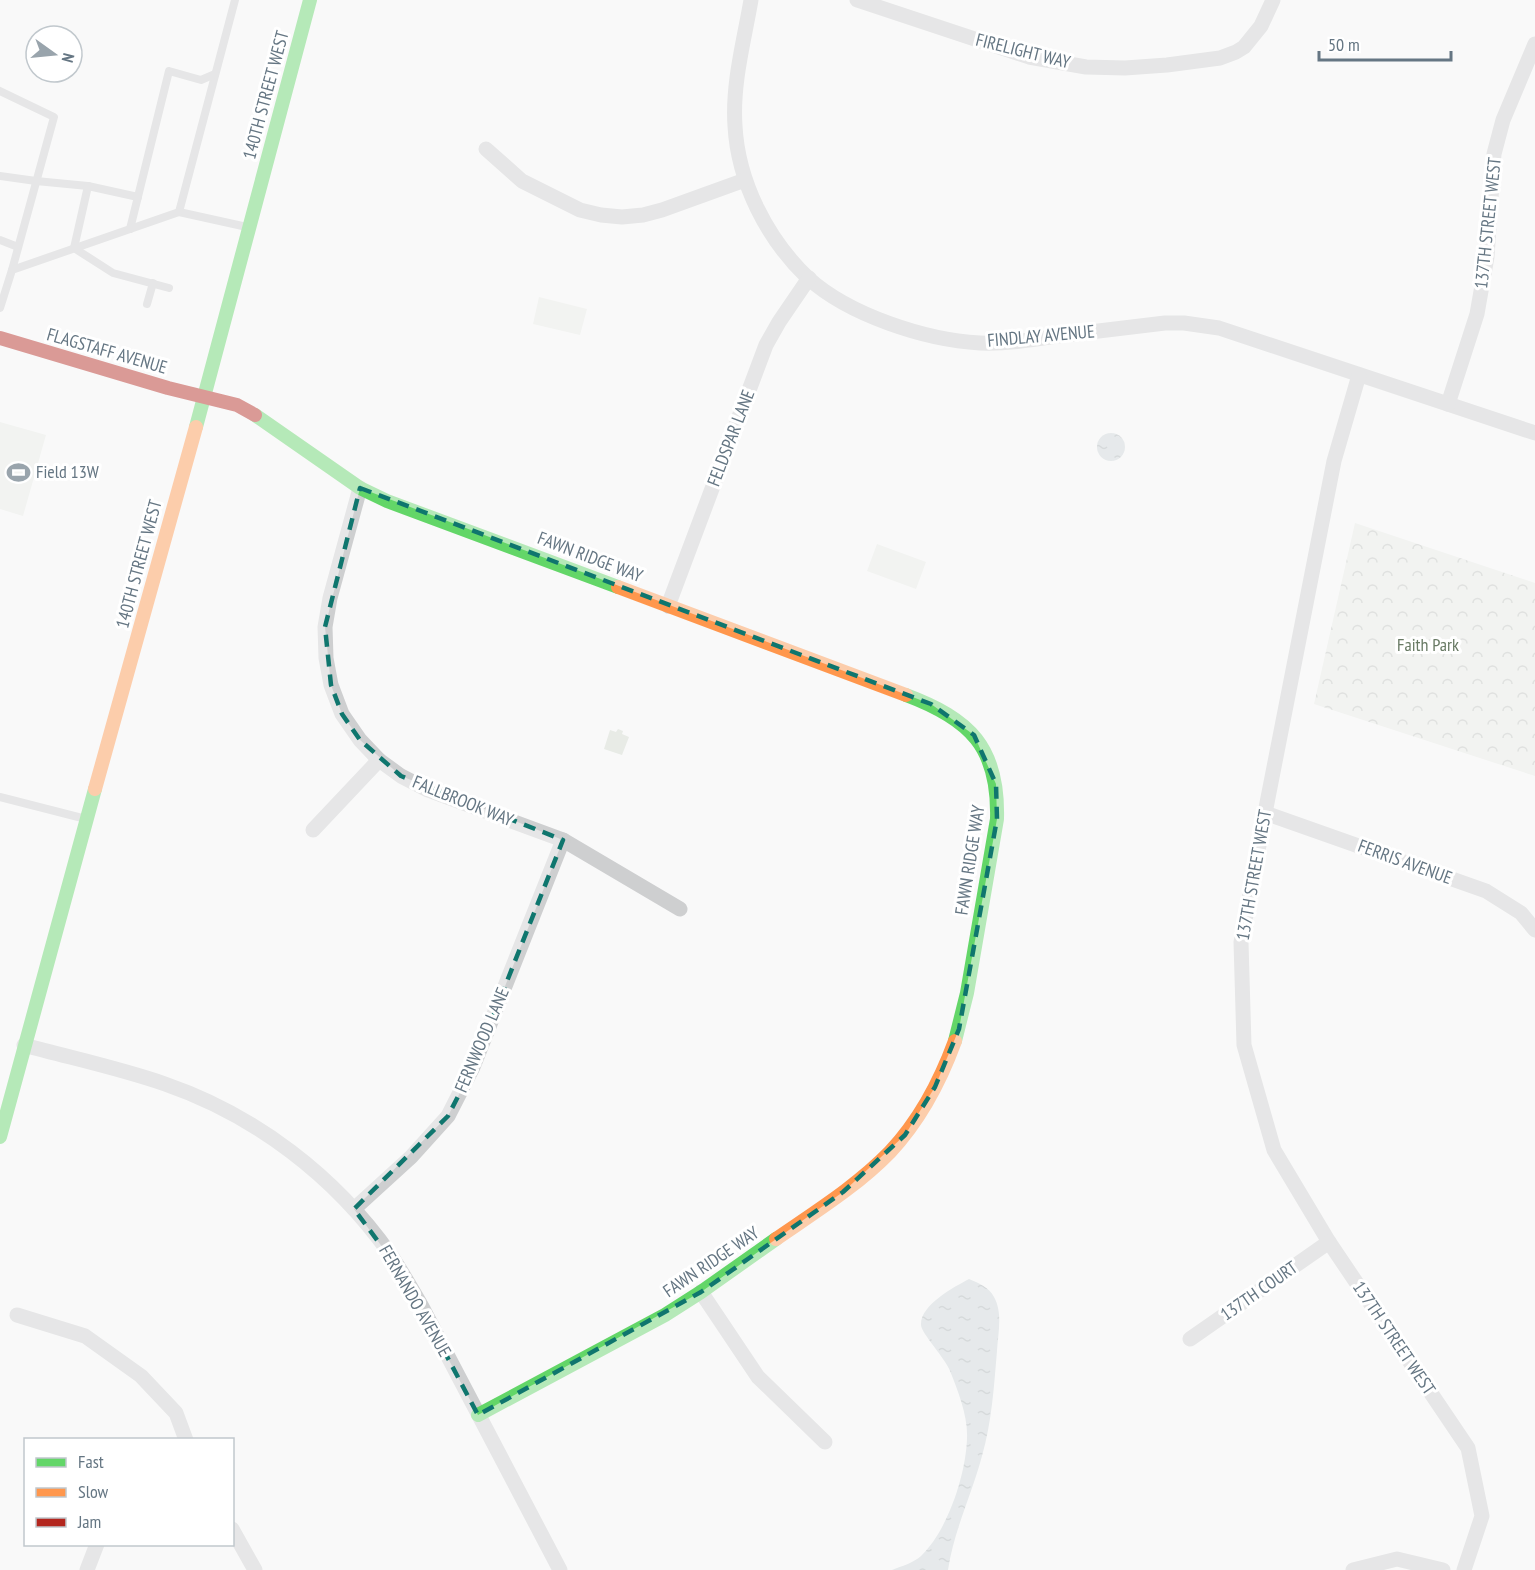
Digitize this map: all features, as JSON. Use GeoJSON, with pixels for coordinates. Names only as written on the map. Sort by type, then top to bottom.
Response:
{"type":"FeatureCollection","features":[{"type":"Feature","properties":{"kind":"street","name":"140TH STREET WEST"},"geometry":{"type":"LineString","coordinates":[[0,1137],[204,397],[310,0]]}},
{"type":"Feature","properties":{"kind":"street","name":"FINDLAY AVENUE"},"geometry":{"type":"LineString","coordinates":[[751,0],[735,100],[735,127],[745,180],[754,202],[780,246],[809,278],[845,303],[865,313],[916,331],[951,340],[980,343],[1009,342],[1165,323],[1219,328],[1535,433]]}},
{"type":"Feature","properties":{"kind":"street","name":"FIRELIGHT WAY"},"geometry":{"type":"LineString","coordinates":[[857,0],[1029,57],[1076,65],[1125,68],[1220,58],[1236,52],[1244,47],[1261,27],[1273,0]]}},
{"type":"Feature","properties":{"kind":"street","name":"137TH STREET WEST"},"geometry":{"type":"LineString","coordinates":[[1448,404],[1477,314],[1487,257],[1494,154],[1503,120],[1535,44]]}},
{"type":"Feature","properties":{"kind":"street"},"geometry":{"type":"LineString","coordinates":[[486,149],[522,181],[580,210],[601,215],[622,217],[643,215],[745,180]]}},
{"type":"Feature","properties":{"kind":"street","name":"FELDSPAR LANE"},"geometry":{"type":"LineString","coordinates":[[669,606],[766,345],[809,278]]}},
{"type":"Feature","properties":{"kind":"street","name":"FLAGSTAFF AVENUE"},"geometry":{"type":"LineString","coordinates":[[0,338],[204,397]]}},
{"type":"Feature","properties":{"kind":"street","name":"137TH STREET WEST"},"geometry":{"type":"LineString","coordinates":[[1359,375],[1334,460],[1241,942],[1244,1045],[1274,1150],[1329,1242],[1468,1448],[1482,1516],[1464,1570]]}},
{"type":"Feature","properties":{"kind":"street","name":"FAWN RIDGE WAY"},"geometry":{"type":"LineString","coordinates":[[204,397],[237,405],[255,415],[360,488],[387,501],[931,704],[948,712],[974,735],[992,766],[998,802],[958,1029],[935,1087],[904,1135],[864,1176],[701,1292],[629,1335],[478,1415]]}},
{"type":"Feature","properties":{"kind":"street","name":"FALLBROOK WAY"},"geometry":{"type":"LineString","coordinates":[[360,488],[324,627],[331,685],[342,714],[360,740],[379,760],[400,776],[428,790],[563,840],[680,909]]}},
{"type":"Feature","properties":{"kind":"street"},"geometry":{"type":"LineString","coordinates":[[313,830],[379,760]]}},
{"type":"Feature","properties":{"kind":"street","name":"FERRIS AVENUE"},"geometry":{"type":"LineString","coordinates":[[1265,813],[1486,891],[1521,913],[1535,930]]}},
{"type":"Feature","properties":{"kind":"street","name":"FERNWOOD LANE"},"geometry":{"type":"LineString","coordinates":[[354,1209],[411,1156],[448,1116],[473,1067],[563,840]]}},
{"type":"Feature","properties":{"kind":"street","name":"FERNANDO AVENUE"},"geometry":{"type":"LineString","coordinates":[[24,1045],[165,1084],[195,1096],[252,1126],[305,1163],[329,1184],[354,1209],[390,1255],[411,1288],[560,1570]]}},
{"type":"Feature","properties":{"kind":"street","name":"137TH COURT"},"geometry":{"type":"LineString","coordinates":[[1190,1339],[1329,1242]]}},
{"type":"Feature","properties":{"kind":"street"},"geometry":{"type":"LineString","coordinates":[[701,1292],[758,1377],[825,1442]]}},
{"type":"Feature","properties":{"kind":"street"},"geometry":{"type":"LineString","coordinates":[[17,1315],[85,1336],[141,1376],[176,1413],[185,1438]]}},
{"type":"Feature","properties":{"kind":"street"},"geometry":{"type":"LineString","coordinates":[[234,1533],[255,1570]]}},
{"type":"Feature","properties":{"kind":"street"},"geometry":{"type":"LineString","coordinates":[[87,1570],[97,1546]]}},
{"type":"Feature","properties":{"kind":"street"},"geometry":{"type":"LineString","coordinates":[[1353,1570],[1397,1559],[1443,1570]]}},
{"type":"Feature","properties":{"kind":"lane"},"geometry":{"type":"LineString","coordinates":[[179,212],[235,0]]}},
{"type":"Feature","properties":{"kind":"lane"},"geometry":{"type":"LineString","coordinates":[[129,229],[170,71],[201,80],[215,74]]}},
{"type":"Feature","properties":{"kind":"lane"},"geometry":{"type":"LineString","coordinates":[[0,91],[54,117],[0,308]]}},
{"type":"Feature","properties":{"kind":"lane"},"geometry":{"type":"LineString","coordinates":[[0,176],[88,186],[138,197]]}},
{"type":"Feature","properties":{"kind":"lane"},"geometry":{"type":"LineString","coordinates":[[74,248],[88,186]]}},
{"type":"Feature","properties":{"kind":"lane"},"geometry":{"type":"LineString","coordinates":[[12,270],[179,212],[248,228]]}},
{"type":"Feature","properties":{"kind":"lane"},"geometry":{"type":"LineString","coordinates":[[0,240],[18,247]]}},
{"type":"Feature","properties":{"kind":"lane"},"geometry":{"type":"LineString","coordinates":[[74,248],[113,273],[169,288]]}},
{"type":"Feature","properties":{"kind":"lane"},"geometry":{"type":"LineString","coordinates":[[147,304],[153,283]]}},
{"type":"Feature","properties":{"kind":"lane"},"geometry":{"type":"LineString","coordinates":[[0,797],[87,820]]}},
{"type":"Feature","properties":{"kind":"highlighted area"},"geometry":{"type":"Polygon","coordinates":[[[360,488],[931,704],[974,735],[996,784],[997,819],[959,1029],[935,1087],[905,1135],[843,1192],[701,1292],[478,1415],[406,1279],[354,1209],[448,1116],[473,1067],[563,840],[401,776],[360,740],[342,714],[331,685],[325,627],[360,488]]]}},
{"type":"Feature","properties":{"kind":"green space"},"geometry":{"type":"Polygon","coordinates":[[[539,297],[587,309],[580,335],[533,324],[539,297]]]}},
{"type":"Feature","properties":{"kind":"green space","name":"Field 13W"},"geometry":{"type":"Polygon","coordinates":[[[0,422],[46,435],[23,516],[0,509],[0,422]]]}},
{"type":"Feature","properties":{"kind":"green space","name":"Faith Park"},"geometry":{"type":"Polygon","coordinates":[[[1355,523],[1535,583],[1535,776],[1314,704],[1355,523]]]}},
{"type":"Feature","properties":{"kind":"green space"},"geometry":{"type":"Polygon","coordinates":[[[877,544],[926,562],[916,589],[867,571],[877,544]]]}},
{"type":"Feature","properties":{"kind":"green space"},"geometry":{"type":"Polygon","coordinates":[[[618,729],[629,737],[622,755],[604,749],[610,730],[616,732],[618,729]]]}},
{"type":"Feature","properties":{"kind":"water"},"geometry":{"type":"Polygon","coordinates":[[[1111,433],[1121,437],[1125,447],[1121,457],[1111,461],[1101,457],[1097,447],[1101,437],[1111,433]]]}},
{"type":"Feature","properties":{"kind":"water"},"geometry":{"type":"Polygon","coordinates":[[[969,1279],[992,1294],[997,1303],[999,1316],[992,1404],[982,1456],[954,1541],[948,1570],[892,1570],[918,1558],[931,1545],[947,1517],[959,1484],[967,1438],[964,1412],[948,1366],[921,1325],[926,1310],[932,1304],[969,1279]]]}},
{"type":"Feature","properties":{"kind":"traffic: fast"},"geometry":{"type":"LineString","coordinates":[[196,427],[310,0]]}},
{"type":"Feature","properties":{"kind":"traffic: fast"},"geometry":{"type":"LineString","coordinates":[[255,415],[360,488],[387,501],[618,587]]}},
{"type":"Feature","properties":{"kind":"traffic: fast"},"geometry":{"type":"LineString","coordinates":[[906,695],[948,714],[976,739],[986,754],[993,773],[996,794],[997,819],[967,993],[955,1041]]}},
{"type":"Feature","properties":{"kind":"traffic: fast"},"geometry":{"type":"LineString","coordinates":[[0,1137],[95,789]]}},
{"type":"Feature","properties":{"kind":"traffic: fast"},"geometry":{"type":"LineString","coordinates":[[478,1415],[665,1315],[776,1239]]}},
{"type":"Feature","properties":{"kind":"traffic: slow"},"geometry":{"type":"LineString","coordinates":[[95,789],[196,427]]}},
{"type":"Feature","properties":{"kind":"traffic: slow"},"geometry":{"type":"LineString","coordinates":[[618,587],[906,695]]}},
{"type":"Feature","properties":{"kind":"traffic: slow"},"geometry":{"type":"LineString","coordinates":[[776,1239],[850,1187],[901,1140],[928,1100],[955,1041]]}},
{"type":"Feature","properties":{"kind":"traffic: jam"},"geometry":{"type":"LineString","coordinates":[[0,338],[168,388],[237,405],[255,415]]}},
{"type":"Feature","properties":{"kind":"place","name":"Field 13W"},"geometry":{"type":"Point","coordinates":[18,472]}}]}
